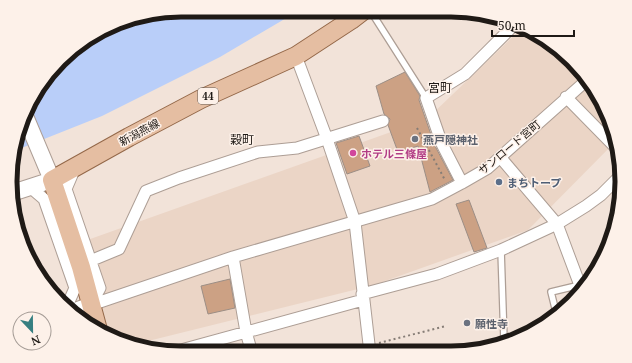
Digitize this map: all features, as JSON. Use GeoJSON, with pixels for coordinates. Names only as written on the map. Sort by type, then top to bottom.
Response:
{"type":"FeatureCollection","features":[{"type":"Feature","properties":{"kind":"main road","name":"新潟燕線"},"geometry":{"type":"LineString","coordinates":[[49,174],[75,168],[202,99],[296,56],[355,17]]}},
{"type":"Feature","properties":{"kind":"main road"},"geometry":{"type":"LineString","coordinates":[[49,174],[81,266],[96,322]]}},
{"type":"Feature","properties":{"kind":"street"},"geometry":{"type":"LineString","coordinates":[[462,183],[442,144],[426,98],[465,74],[510,29]]}},
{"type":"Feature","properties":{"kind":"street"},"geometry":{"type":"LineString","coordinates":[[296,56],[327,139],[355,222],[369,346]]}},
{"type":"Feature","properties":{"kind":"street","name":"サンロード宮町"},"geometry":{"type":"LineString","coordinates":[[91,305],[233,258],[432,199],[488,168],[583,84]]}},
{"type":"Feature","properties":{"kind":"street"},"geometry":{"type":"LineString","coordinates":[[566,98],[610,142]]}},
{"type":"Feature","properties":{"kind":"street"},"geometry":{"type":"LineString","coordinates":[[90,261],[119,249],[146,192],[179,178],[258,152],[297,148],[383,121]]}},
{"type":"Feature","properties":{"kind":"street"},"geometry":{"type":"LineString","coordinates":[[17,191],[30,187],[49,174],[28,124]]}},
{"type":"Feature","properties":{"kind":"street"},"geometry":{"type":"LineString","coordinates":[[500,157],[557,224],[580,283]]}},
{"type":"Feature","properties":{"kind":"street"},"geometry":{"type":"LineString","coordinates":[[75,168],[66,189],[100,288],[91,305],[79,310]]}},
{"type":"Feature","properties":{"kind":"street"},"geometry":{"type":"LineString","coordinates":[[211,346],[246,332],[437,274],[502,250],[557,224],[601,195],[615,181]]}},
{"type":"Feature","properties":{"kind":"street"},"geometry":{"type":"LineString","coordinates":[[30,187],[44,199],[75,288],[69,302]]}},
{"type":"Feature","properties":{"kind":"street"},"geometry":{"type":"LineString","coordinates":[[233,258],[246,332],[250,346]]}},
{"type":"Feature","properties":{"kind":"lane"},"geometry":{"type":"LineString","coordinates":[[374,17],[426,98]]}},
{"type":"Feature","properties":{"kind":"lane"},"geometry":{"type":"LineString","coordinates":[[502,250],[504,337]]}},
{"type":"Feature","properties":{"kind":"lane"},"geometry":{"type":"LineString","coordinates":[[555,308],[551,292],[577,286]]}},
{"type":"Feature","properties":{"kind":"path"},"geometry":{"type":"LineString","coordinates":[[417,128],[450,190]]}},
{"type":"Feature","properties":{"kind":"path"},"geometry":{"type":"LineString","coordinates":[[379,346],[446,326]]}},
{"type":"Feature","properties":{"kind":"shaded area"},"geometry":{"type":"Polygon","coordinates":[[[518,32],[533,39],[551,51],[567,65],[581,81],[598,109],[611,146],[528,230],[374,285],[145,342],[106,327],[79,243],[391,132],[398,152],[418,146],[431,192],[456,183],[429,117],[518,32]]]}},
{"type":"Feature","properties":{"kind":"water"},"geometry":{"type":"Polygon","coordinates":[[[288,17],[220,57],[102,116],[20,149],[34,109],[51,81],[65,65],[81,51],[109,34],[129,26],[160,18],[288,17]]]}},
{"type":"Feature","properties":{"kind":"building","name":"燕戸隠神社"},"geometry":{"type":"Polygon","coordinates":[[[405,72],[420,96],[419,100],[435,146],[453,180],[430,192],[418,146],[398,152],[388,125],[390,119],[384,114],[376,86],[405,72]]]}},
{"type":"Feature","properties":{"kind":"building","name":"ホテル三條屋"},"geometry":{"type":"Polygon","coordinates":[[[359,136],[370,166],[347,174],[336,143],[359,136]]]}},
{"type":"Feature","properties":{"kind":"building"},"geometry":{"type":"Polygon","coordinates":[[[469,200],[487,248],[474,252],[456,204],[469,200]]]}},
{"type":"Feature","properties":{"kind":"building"},"geometry":{"type":"Polygon","coordinates":[[[230,279],[235,308],[208,314],[201,286],[230,279]]]}},
{"type":"Feature","properties":{"kind":"place","name":"燕戸隠神社"},"geometry":{"type":"Point","coordinates":[415,139]}},
{"type":"Feature","properties":{"kind":"place","name":"ホテル三條屋"},"geometry":{"type":"Point","coordinates":[353,153]}},
{"type":"Feature","properties":{"kind":"place","name":"まちトープ"},"geometry":{"type":"Point","coordinates":[499,182]}},
{"type":"Feature","properties":{"kind":"place","name":"願性寺"},"geometry":{"type":"Point","coordinates":[467,323]}},
{"type":"Feature","properties":{"kind":"district","name":"宮町"},"geometry":{"type":"Point","coordinates":[440,87]}},
{"type":"Feature","properties":{"kind":"district","name":"穀町"},"geometry":{"type":"Point","coordinates":[242,139]}}]}
